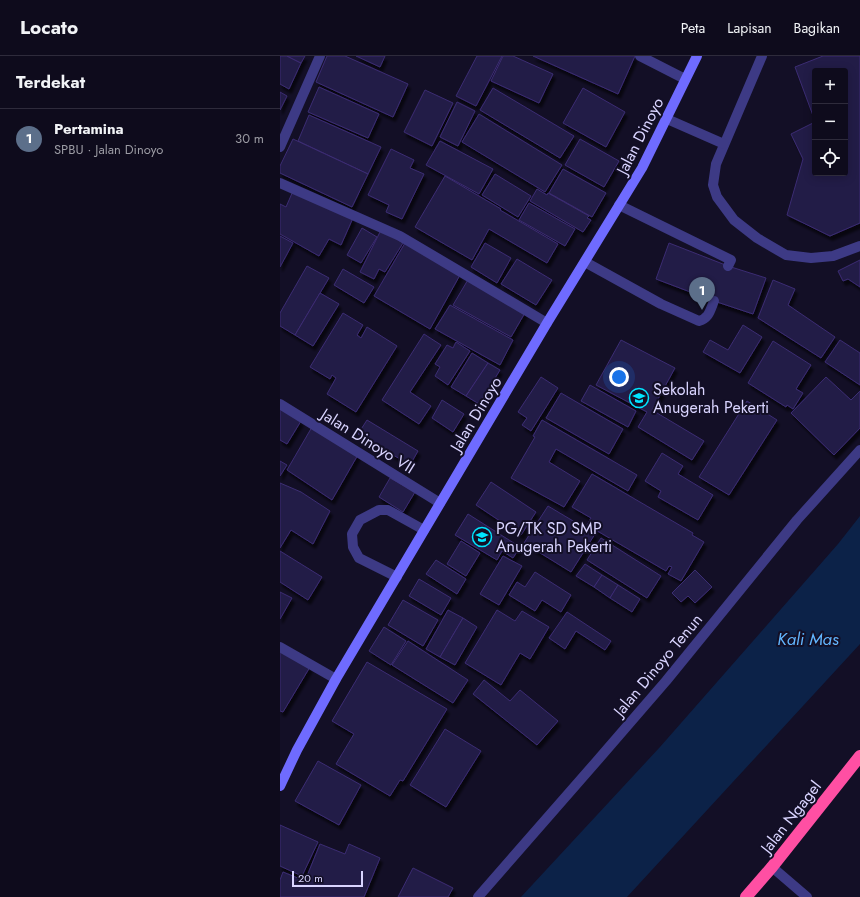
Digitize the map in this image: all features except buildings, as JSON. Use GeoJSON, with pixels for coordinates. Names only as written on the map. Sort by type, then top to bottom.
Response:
{"type":"FeatureCollection","features":[{"type":"Feature","properties":{"kind":"highway","name":"Jalan Ngagel"},"geometry":{"type":"LineString","coordinates":[[746,897],[772,867],[860,756]]}},
{"type":"Feature","properties":{"kind":"main road","name":"Jalan Dinoyo"},"geometry":{"type":"LineString","coordinates":[[280,786],[297,750],[336,679],[547,323],[642,168],[697,56]]}},
{"type":"Feature","properties":{"kind":"street"},"geometry":{"type":"LineString","coordinates":[[280,147],[320,56]]}},
{"type":"Feature","properties":{"kind":"street"},"geometry":{"type":"LineString","coordinates":[[640,56],[685,79]]}},
{"type":"Feature","properties":{"kind":"street"},"geometry":{"type":"LineString","coordinates":[[762,56],[716,164],[713,185],[717,197],[734,220],[757,238],[786,255],[811,258],[832,256],[860,246]]}},
{"type":"Feature","properties":{"kind":"street"},"geometry":{"type":"LineString","coordinates":[[667,119],[724,144]]}},
{"type":"Feature","properties":{"kind":"street"},"geometry":{"type":"LineString","coordinates":[[280,183],[400,236],[547,323]]}},
{"type":"Feature","properties":{"kind":"street"},"geometry":{"type":"LineString","coordinates":[[620,205],[731,260],[728,266]]}},
{"type":"Feature","properties":{"kind":"street"},"geometry":{"type":"LineString","coordinates":[[585,262],[661,304],[699,321],[709,315],[714,302]]}},
{"type":"Feature","properties":{"kind":"street","name":"Jalan Dinoyo VII"},"geometry":{"type":"LineString","coordinates":[[280,404],[440,503]]}},
{"type":"Feature","properties":{"kind":"street","name":"Jalan Dinoyo Tenun"},"geometry":{"type":"LineString","coordinates":[[478,897],[666,681],[797,520],[860,450]]}},
{"type":"Feature","properties":{"kind":"street"},"geometry":{"type":"LineString","coordinates":[[397,577],[359,558],[353,547],[352,534],[360,520],[379,510],[388,510],[424,530]]}},
{"type":"Feature","properties":{"kind":"street"},"geometry":{"type":"LineString","coordinates":[[280,647],[336,679]]}},
{"type":"Feature","properties":{"kind":"street"},"geometry":{"type":"LineString","coordinates":[[772,867],[807,897]]}},
{"type":"Feature","properties":{"kind":"water","name":"Kali Mas"},"geometry":{"type":"Polygon","coordinates":[[[860,516],[860,644],[627,897],[521,897],[660,747],[838,544],[860,516]]]}},
{"type":"Feature","properties":{"kind":"place","name":"Pertamina"},"geometry":{"type":"Point","coordinates":[702,310]}},
{"type":"Feature","properties":{"kind":"place","name":"Sekolah Anugerah Pekerti"},"geometry":{"type":"Point","coordinates":[639,398]}},
{"type":"Feature","properties":{"kind":"place","name":"PG/TK SD SMP Anugerah Pekerti"},"geometry":{"type":"Point","coordinates":[482,537]}}]}
